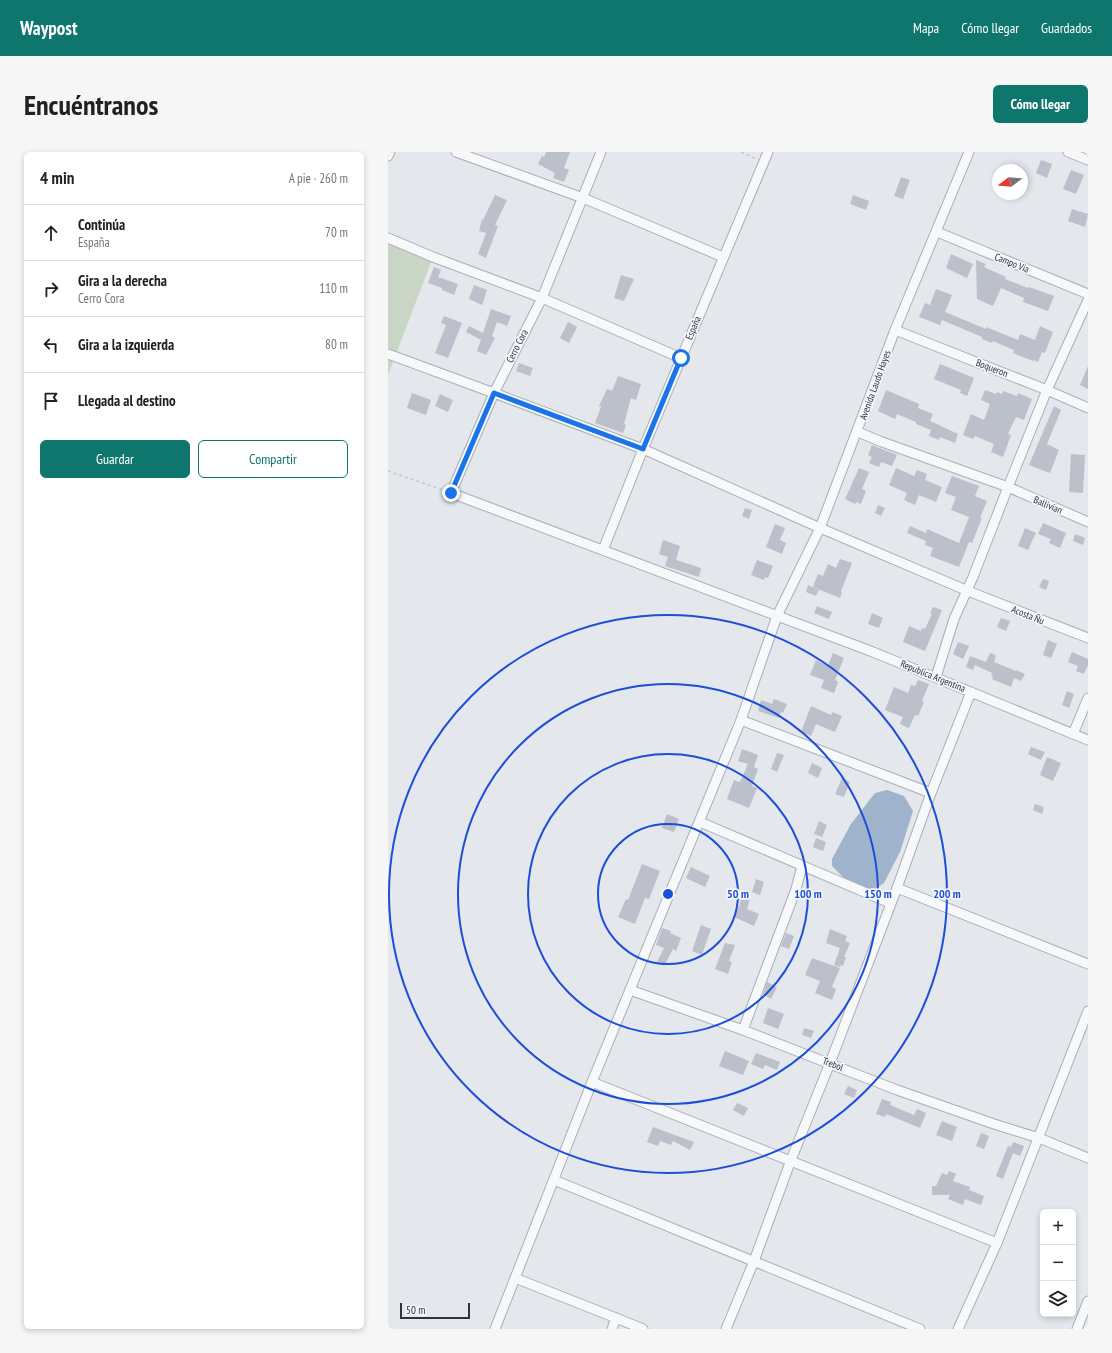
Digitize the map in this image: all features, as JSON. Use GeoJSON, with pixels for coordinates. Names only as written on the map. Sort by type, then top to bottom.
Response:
{"type":"FeatureCollection","features":[{"type":"Feature","properties":{"kind":"street"},"geometry":{"type":"LineString","coordinates":[[388,156],[390,152]]}},
{"type":"Feature","properties":{"kind":"street"},"geometry":{"type":"LineString","coordinates":[[456,152],[583,198],[723,257]]}},
{"type":"Feature","properties":{"kind":"street","name":"Cerro Cora"},"geometry":{"type":"LineString","coordinates":[[451,493],[494,393],[542,298],[601,152]]}},
{"type":"Feature","properties":{"kind":"street","name":"España"},"geometry":{"type":"LineString","coordinates":[[603,550],[643,449],[768,152]]}},
{"type":"Feature","properties":{"kind":"street","name":"Avenida Laudo Hayes"},"geometry":{"type":"LineString","coordinates":[[495,1329],[592,1082],[741,720],[777,616],[820,528],[858,432],[895,330],[969,152]]}},
{"type":"Feature","properties":{"kind":"street"},"geometry":{"type":"LineString","coordinates":[[1068,152],[1088,160]]}},
{"type":"Feature","properties":{"kind":"street","name":"Campo Via"},"geometry":{"type":"LineString","coordinates":[[937,232],[1088,294]]}},
{"type":"Feature","properties":{"kind":"street"},"geometry":{"type":"LineString","coordinates":[[388,238],[433,257],[542,298],[681,358]]}},
{"type":"Feature","properties":{"kind":"street"},"geometry":{"type":"LineString","coordinates":[[936,677],[954,619],[968,591],[1008,487],[1048,390],[1088,300]]}},
{"type":"Feature","properties":{"kind":"street","name":"Boqueron"},"geometry":{"type":"LineString","coordinates":[[895,330],[1048,390],[1088,408]]}},
{"type":"Feature","properties":{"kind":"street"},"geometry":{"type":"LineString","coordinates":[[388,354],[643,449]]}},
{"type":"Feature","properties":{"kind":"street","name":"Ballivian"},"geometry":{"type":"LineString","coordinates":[[858,432],[1008,487],[1088,522]]}},
{"type":"Feature","properties":{"kind":"street","name":"Acosta Ñu"},"geometry":{"type":"LineString","coordinates":[[643,449],[820,528],[968,591],[1088,638]]}},
{"type":"Feature","properties":{"kind":"street","name":"Republica Argentina"},"geometry":{"type":"LineString","coordinates":[[451,493],[936,677],[1088,740]]}},
{"type":"Feature","properties":{"kind":"street"},"geometry":{"type":"LineString","coordinates":[[726,1329],[754,1261],[791,1160],[830,1063],[897,888],[931,793],[971,692]]}},
{"type":"Feature","properties":{"kind":"street"},"geometry":{"type":"LineString","coordinates":[[1073,734],[1088,698]]}},
{"type":"Feature","properties":{"kind":"street"},"geometry":{"type":"LineString","coordinates":[[741,720],[931,793]]}},
{"type":"Feature","properties":{"kind":"street"},"geometry":{"type":"LineString","coordinates":[[700,822],[890,903]]}},
{"type":"Feature","properties":{"kind":"street"},"geometry":{"type":"LineString","coordinates":[[743,1030],[796,889],[802,866]]}},
{"type":"Feature","properties":{"kind":"street"},"geometry":{"type":"LineString","coordinates":[[897,888],[1088,964]]}},
{"type":"Feature","properties":{"kind":"street","name":"Trebol"},"geometry":{"type":"LineString","coordinates":[[630,990],[743,1030],[905,1092],[994,1124],[1039,1138],[1088,1158]]}},
{"type":"Feature","properties":{"kind":"street"},"geometry":{"type":"LineString","coordinates":[[958,1329],[997,1243],[1088,1011]]}},
{"type":"Feature","properties":{"kind":"street"},"geometry":{"type":"LineString","coordinates":[[592,1082],[997,1243]]}},
{"type":"Feature","properties":{"kind":"street"},"geometry":{"type":"LineString","coordinates":[[554,1180],[920,1329]]}},
{"type":"Feature","properties":{"kind":"street"},"geometry":{"type":"LineString","coordinates":[[515,1278],[643,1329]]}},
{"type":"Feature","properties":{"kind":"street"},"geometry":{"type":"LineString","coordinates":[[1077,1329],[1088,1301]]}},
{"type":"Feature","properties":{"kind":"street"},"geometry":{"type":"LineString","coordinates":[[612,1329],[616,1318]]}},
{"type":"Feature","properties":{"kind":"path"},"geometry":{"type":"LineString","coordinates":[[741,152],[764,162]]}},
{"type":"Feature","properties":{"kind":"path"},"geometry":{"type":"LineString","coordinates":[[388,471],[451,493]]}},
{"type":"Feature","properties":{"kind":"green space"},"geometry":{"type":"Polygon","coordinates":[[[388,238],[433,257],[388,375],[388,238]]]}},
{"type":"Feature","properties":{"kind":"water"},"geometry":{"type":"Polygon","coordinates":[[[887,790],[904,796],[913,811],[900,852],[884,883],[869,893],[845,879],[832,866],[832,859],[851,824],[875,793],[887,790]]]}},
{"type":"Feature","properties":{"kind":"building"},"geometry":{"type":"Polygon","coordinates":[[[546,152],[570,152],[564,168],[569,170],[564,182],[553,178],[555,173],[538,164],[546,152]]]}},
{"type":"Feature","properties":{"kind":"building"},"geometry":{"type":"Polygon","coordinates":[[[1041,160],[1052,164],[1047,178],[1036,173],[1041,160]]]}},
{"type":"Feature","properties":{"kind":"building"},"geometry":{"type":"Polygon","coordinates":[[[1071,170],[1084,175],[1076,194],[1063,189],[1071,170]]]}},
{"type":"Feature","properties":{"kind":"building"},"geometry":{"type":"Polygon","coordinates":[[[901,177],[910,180],[903,199],[894,196],[901,177]]]}},
{"type":"Feature","properties":{"kind":"building"},"geometry":{"type":"Polygon","coordinates":[[[495,195],[507,200],[495,225],[498,226],[486,258],[478,254],[486,233],[479,231],[482,219],[483,220],[495,195]]]}},
{"type":"Feature","properties":{"kind":"building"},"geometry":{"type":"Polygon","coordinates":[[[853,195],[869,201],[866,210],[850,204],[853,195]]]}},
{"type":"Feature","properties":{"kind":"building"},"geometry":{"type":"Polygon","coordinates":[[[1072,209],[1088,214],[1085,227],[1068,221],[1072,209]]]}},
{"type":"Feature","properties":{"kind":"building"},"geometry":{"type":"Polygon","coordinates":[[[951,254],[973,264],[967,278],[946,268],[951,254]]]}},
{"type":"Feature","properties":{"kind":"building"},"geometry":{"type":"Polygon","coordinates":[[[976,260],[986,264],[984,267],[1006,277],[1005,279],[1054,296],[1048,311],[1023,302],[1024,298],[1001,288],[993,306],[977,299],[976,260]]]}},
{"type":"Feature","properties":{"kind":"building"},"geometry":{"type":"Polygon","coordinates":[[[434,267],[441,270],[438,277],[458,284],[454,295],[442,290],[442,288],[428,283],[434,267]]]}},
{"type":"Feature","properties":{"kind":"building"},"geometry":{"type":"Polygon","coordinates":[[[621,275],[634,279],[624,301],[614,298],[621,275]]]}},
{"type":"Feature","properties":{"kind":"building"},"geometry":{"type":"Polygon","coordinates":[[[474,285],[487,290],[482,305],[469,299],[474,285]]]}},
{"type":"Feature","properties":{"kind":"building"},"geometry":{"type":"Polygon","coordinates":[[[936,289],[952,295],[945,312],[986,329],[986,327],[1018,340],[1020,334],[1035,340],[1040,326],[1053,332],[1045,353],[1042,352],[1038,362],[1033,361],[1013,353],[1014,350],[993,341],[992,343],[982,339],[982,337],[942,320],[940,325],[919,317],[925,303],[930,305],[936,289]]]}},
{"type":"Feature","properties":{"kind":"building"},"geometry":{"type":"Polygon","coordinates":[[[491,309],[511,316],[507,326],[497,322],[492,336],[495,338],[486,355],[477,351],[481,340],[466,332],[469,326],[483,333],[491,309]]]}},
{"type":"Feature","properties":{"kind":"building"},"geometry":{"type":"Polygon","coordinates":[[[444,316],[462,323],[448,358],[435,353],[446,325],[441,323],[444,316]]]}},
{"type":"Feature","properties":{"kind":"building"},"geometry":{"type":"Polygon","coordinates":[[[568,322],[577,327],[569,343],[560,338],[568,322]]]}},
{"type":"Feature","properties":{"kind":"building"},"geometry":{"type":"Polygon","coordinates":[[[519,363],[533,368],[530,376],[516,371],[519,363]]]}},
{"type":"Feature","properties":{"kind":"building"},"geometry":{"type":"Polygon","coordinates":[[[940,364],[974,378],[967,396],[960,393],[961,390],[934,379],[940,364]]]}},
{"type":"Feature","properties":{"kind":"building"},"geometry":{"type":"Polygon","coordinates":[[[1088,366],[1088,389],[1080,385],[1088,366]]]}},
{"type":"Feature","properties":{"kind":"building"},"geometry":{"type":"Polygon","coordinates":[[[618,376],[641,384],[636,400],[631,398],[623,433],[595,423],[601,407],[599,406],[607,389],[612,391],[618,376]]]}},
{"type":"Feature","properties":{"kind":"building"},"geometry":{"type":"Polygon","coordinates":[[[886,390],[919,404],[918,408],[933,414],[930,421],[958,434],[955,443],[940,437],[939,440],[929,436],[931,430],[897,414],[895,419],[878,411],[886,390]]]}},
{"type":"Feature","properties":{"kind":"building"},"geometry":{"type":"Polygon","coordinates":[[[985,390],[996,394],[997,392],[1002,394],[1003,391],[1017,396],[1018,393],[1032,399],[1024,420],[1016,417],[1008,434],[1011,435],[1003,457],[991,452],[994,444],[975,436],[973,439],[963,435],[971,414],[984,420],[990,404],[981,400],[985,390]]]}},
{"type":"Feature","properties":{"kind":"building"},"geometry":{"type":"Polygon","coordinates":[[[412,393],[431,400],[426,415],[407,408],[412,393]]]}},
{"type":"Feature","properties":{"kind":"building"},"geometry":{"type":"Polygon","coordinates":[[[440,394],[453,400],[448,412],[435,406],[440,394]]]}},
{"type":"Feature","properties":{"kind":"building"},"geometry":{"type":"Polygon","coordinates":[[[1054,406],[1061,410],[1047,444],[1059,450],[1050,473],[1029,465],[1054,406]]]}},
{"type":"Feature","properties":{"kind":"building"},"geometry":{"type":"Polygon","coordinates":[[[872,445],[897,455],[892,466],[881,462],[879,467],[869,463],[872,457],[868,455],[872,445]]]}},
{"type":"Feature","properties":{"kind":"building"},"geometry":{"type":"Polygon","coordinates":[[[1071,454],[1085,455],[1083,493],[1069,492],[1071,454]]]}},
{"type":"Feature","properties":{"kind":"building"},"geometry":{"type":"Polygon","coordinates":[[[859,468],[869,472],[862,489],[866,491],[861,504],[856,502],[855,504],[845,499],[859,468]]]}},
{"type":"Feature","properties":{"kind":"building"},"geometry":{"type":"Polygon","coordinates":[[[896,468],[914,476],[917,470],[927,474],[925,480],[942,487],[936,502],[919,495],[915,505],[904,500],[907,493],[889,485],[896,468]]]}},
{"type":"Feature","properties":{"kind":"building"},"geometry":{"type":"Polygon","coordinates":[[[952,476],[979,486],[975,496],[987,501],[972,543],[969,542],[959,567],[930,556],[933,548],[925,545],[926,541],[907,533],[910,526],[926,533],[927,529],[959,543],[969,517],[951,510],[956,497],[945,493],[952,476]]]}},
{"type":"Feature","properties":{"kind":"building"},"geometry":{"type":"Polygon","coordinates":[[[878,505],[885,508],[881,516],[875,513],[878,505]]]}},
{"type":"Feature","properties":{"kind":"building"},"geometry":{"type":"Polygon","coordinates":[[[745,508],[752,510],[749,519],[742,516],[745,508]]]}},
{"type":"Feature","properties":{"kind":"building"},"geometry":{"type":"Polygon","coordinates":[[[1043,523],[1066,533],[1060,548],[1049,543],[1051,539],[1038,534],[1043,523]]]}},
{"type":"Feature","properties":{"kind":"building"},"geometry":{"type":"Polygon","coordinates":[[[775,524],[785,528],[780,540],[786,543],[782,554],[766,547],[775,524]]]}},
{"type":"Feature","properties":{"kind":"building"},"geometry":{"type":"Polygon","coordinates":[[[1025,528],[1036,533],[1028,550],[1018,546],[1025,528]]]}},
{"type":"Feature","properties":{"kind":"building"},"geometry":{"type":"Polygon","coordinates":[[[1075,534],[1085,538],[1083,545],[1073,541],[1075,534]]]}},
{"type":"Feature","properties":{"kind":"building"},"geometry":{"type":"Polygon","coordinates":[[[663,540],[680,546],[676,560],[701,568],[699,577],[665,566],[668,557],[659,554],[663,540]]]}},
{"type":"Feature","properties":{"kind":"building"},"geometry":{"type":"Polygon","coordinates":[[[840,559],[852,563],[841,591],[840,598],[813,587],[818,574],[823,576],[828,564],[836,568],[840,559]]]}},
{"type":"Feature","properties":{"kind":"building"},"geometry":{"type":"Polygon","coordinates":[[[757,560],[773,566],[768,578],[765,577],[764,580],[751,575],[757,560]]]}},
{"type":"Feature","properties":{"kind":"building"},"geometry":{"type":"Polygon","coordinates":[[[1043,579],[1049,581],[1046,590],[1039,587],[1043,579]]]}},
{"type":"Feature","properties":{"kind":"building"},"geometry":{"type":"Polygon","coordinates":[[[808,585],[819,590],[816,596],[806,592],[808,585]]]}},
{"type":"Feature","properties":{"kind":"building"},"geometry":{"type":"Polygon","coordinates":[[[817,606],[832,612],[829,619],[814,613],[817,606]]]}},
{"type":"Feature","properties":{"kind":"building"},"geometry":{"type":"Polygon","coordinates":[[[933,607],[942,610],[925,651],[903,642],[909,626],[921,631],[922,628],[925,629],[932,614],[930,614],[933,607]]]}},
{"type":"Feature","properties":{"kind":"building"},"geometry":{"type":"Polygon","coordinates":[[[872,613],[883,618],[879,628],[868,624],[872,613]]]}},
{"type":"Feature","properties":{"kind":"building"},"geometry":{"type":"Polygon","coordinates":[[[1001,618],[1010,621],[1006,631],[997,627],[1001,618]]]}},
{"type":"Feature","properties":{"kind":"building"},"geometry":{"type":"Polygon","coordinates":[[[1048,640],[1057,644],[1051,658],[1043,655],[1048,640]]]}},
{"type":"Feature","properties":{"kind":"building"},"geometry":{"type":"Polygon","coordinates":[[[958,642],[969,646],[963,659],[953,654],[958,642]]]}},
{"type":"Feature","properties":{"kind":"building"},"geometry":{"type":"Polygon","coordinates":[[[1072,652],[1088,659],[1088,665],[1084,674],[1076,671],[1078,666],[1068,662],[1072,652]]]}},
{"type":"Feature","properties":{"kind":"building"},"geometry":{"type":"Polygon","coordinates":[[[833,653],[844,658],[835,680],[838,682],[834,693],[821,688],[824,680],[810,675],[816,660],[828,666],[833,653]]]}},
{"type":"Feature","properties":{"kind":"building"},"geometry":{"type":"Polygon","coordinates":[[[990,653],[996,655],[994,662],[1025,674],[1021,681],[1014,678],[1011,687],[992,679],[992,673],[975,665],[973,670],[966,667],[970,656],[986,662],[990,653]]]}},
{"type":"Feature","properties":{"kind":"building"},"geometry":{"type":"Polygon","coordinates":[[[918,680],[929,684],[918,716],[915,715],[909,728],[900,724],[903,717],[885,710],[894,687],[908,693],[911,685],[915,686],[918,680]]]}},
{"type":"Feature","properties":{"kind":"building"},"geometry":{"type":"Polygon","coordinates":[[[1067,691],[1074,694],[1069,708],[1062,705],[1067,691]]]}},
{"type":"Feature","properties":{"kind":"building"},"geometry":{"type":"Polygon","coordinates":[[[774,699],[787,704],[783,713],[781,712],[779,718],[758,711],[761,700],[772,704],[774,699]]]}},
{"type":"Feature","properties":{"kind":"building"},"geometry":{"type":"Polygon","coordinates":[[[811,706],[831,715],[832,712],[842,716],[835,732],[816,724],[811,736],[801,732],[811,706]]]}},
{"type":"Feature","properties":{"kind":"building"},"geometry":{"type":"Polygon","coordinates":[[[1031,747],[1045,752],[1041,760],[1028,754],[1031,747]]]}},
{"type":"Feature","properties":{"kind":"building"},"geometry":{"type":"Polygon","coordinates":[[[742,749],[758,755],[754,767],[758,769],[752,786],[757,788],[749,808],[727,799],[734,780],[740,782],[748,764],[738,761],[742,749]]]}},
{"type":"Feature","properties":{"kind":"building"},"geometry":{"type":"Polygon","coordinates":[[[777,753],[784,755],[777,772],[771,769],[777,753]]]}},
{"type":"Feature","properties":{"kind":"building"},"geometry":{"type":"Polygon","coordinates":[[[1047,757],[1061,763],[1053,781],[1040,775],[1047,757]]]}},
{"type":"Feature","properties":{"kind":"building"},"geometry":{"type":"Polygon","coordinates":[[[812,763],[822,768],[818,778],[808,773],[812,763]]]}},
{"type":"Feature","properties":{"kind":"building"},"geometry":{"type":"Polygon","coordinates":[[[842,778],[850,782],[844,797],[835,794],[842,778]]]}},
{"type":"Feature","properties":{"kind":"building"},"geometry":{"type":"Polygon","coordinates":[[[1035,804],[1044,807],[1042,814],[1033,810],[1035,804]]]}},
{"type":"Feature","properties":{"kind":"building"},"geometry":{"type":"Polygon","coordinates":[[[667,814],[679,819],[674,832],[662,828],[667,814]]]}},
{"type":"Feature","properties":{"kind":"building"},"geometry":{"type":"Polygon","coordinates":[[[819,821],[827,825],[822,837],[814,834],[819,821]]]}},
{"type":"Feature","properties":{"kind":"building"},"geometry":{"type":"Polygon","coordinates":[[[816,838],[826,842],[823,851],[813,847],[816,838]]]}},
{"type":"Feature","properties":{"kind":"building"},"geometry":{"type":"Polygon","coordinates":[[[642,864],[660,871],[649,899],[645,898],[635,924],[618,917],[626,899],[628,900],[642,864]]]}},
{"type":"Feature","properties":{"kind":"building"},"geometry":{"type":"Polygon","coordinates":[[[691,867],[710,876],[705,887],[686,878],[691,867]]]}},
{"type":"Feature","properties":{"kind":"building"},"geometry":{"type":"Polygon","coordinates":[[[756,879],[764,882],[760,895],[752,892],[756,879]]]}},
{"type":"Feature","properties":{"kind":"building"},"geometry":{"type":"Polygon","coordinates":[[[741,897],[750,899],[747,909],[759,914],[754,926],[734,917],[740,904],[741,897]]]}},
{"type":"Feature","properties":{"kind":"building"},"geometry":{"type":"Polygon","coordinates":[[[701,925],[711,929],[702,955],[692,951],[701,925]]]}},
{"type":"Feature","properties":{"kind":"building"},"geometry":{"type":"Polygon","coordinates":[[[662,928],[671,931],[670,933],[681,938],[676,951],[673,949],[664,966],[657,962],[664,948],[656,945],[662,928]]]}},
{"type":"Feature","properties":{"kind":"building"},"geometry":{"type":"Polygon","coordinates":[[[830,929],[847,936],[845,941],[850,943],[844,957],[846,957],[843,966],[841,965],[840,967],[834,965],[840,948],[826,943],[830,929]]]}},
{"type":"Feature","properties":{"kind":"building"},"geometry":{"type":"Polygon","coordinates":[[[786,933],[794,936],[789,949],[781,946],[786,933]]]}},
{"type":"Feature","properties":{"kind":"building"},"geometry":{"type":"Polygon","coordinates":[[[725,943],[735,945],[729,961],[732,962],[728,974],[715,969],[725,943]]]}},
{"type":"Feature","properties":{"kind":"building"},"geometry":{"type":"Polygon","coordinates":[[[812,958],[840,968],[832,987],[836,989],[832,1000],[815,993],[820,981],[805,975],[812,958]]]}},
{"type":"Feature","properties":{"kind":"building"},"geometry":{"type":"Polygon","coordinates":[[[767,982],[777,987],[771,999],[763,994],[767,982]]]}},
{"type":"Feature","properties":{"kind":"building"},"geometry":{"type":"Polygon","coordinates":[[[768,1008],[784,1014],[778,1029],[763,1023],[768,1008]]]}},
{"type":"Feature","properties":{"kind":"building"},"geometry":{"type":"Polygon","coordinates":[[[804,1028],[814,1031],[811,1038],[802,1035],[804,1028]]]}},
{"type":"Feature","properties":{"kind":"building"},"geometry":{"type":"Polygon","coordinates":[[[725,1051],[749,1061],[743,1075],[719,1066],[725,1051]]]}},
{"type":"Feature","properties":{"kind":"building"},"geometry":{"type":"Polygon","coordinates":[[[756,1053],[780,1062],[777,1070],[765,1065],[763,1069],[751,1064],[756,1053]]]}},
{"type":"Feature","properties":{"kind":"building"},"geometry":{"type":"Polygon","coordinates":[[[848,1086],[857,1090],[854,1098],[844,1094],[848,1086]]]}},
{"type":"Feature","properties":{"kind":"building"},"geometry":{"type":"Polygon","coordinates":[[[882,1099],[891,1102],[890,1105],[914,1115],[917,1109],[926,1113],[920,1128],[886,1114],[885,1117],[876,1114],[882,1099]]]}},
{"type":"Feature","properties":{"kind":"building"},"geometry":{"type":"Polygon","coordinates":[[[737,1103],[748,1108],[744,1116],[733,1110],[737,1103]]]}},
{"type":"Feature","properties":{"kind":"building"},"geometry":{"type":"Polygon","coordinates":[[[942,1121],[957,1127],[952,1141],[936,1135],[942,1121]]]}},
{"type":"Feature","properties":{"kind":"building"},"geometry":{"type":"Polygon","coordinates":[[[653,1127],[694,1142],[690,1150],[673,1141],[671,1145],[660,1141],[658,1146],[647,1142],[653,1127]]]}},
{"type":"Feature","properties":{"kind":"building"},"geometry":{"type":"Polygon","coordinates":[[[981,1133],[989,1136],[984,1149],[976,1146],[981,1133]]]}},
{"type":"Feature","properties":{"kind":"building"},"geometry":{"type":"Polygon","coordinates":[[[1013,1142],[1024,1146],[1020,1156],[1013,1153],[1003,1179],[996,1176],[1008,1146],[1011,1147],[1013,1142]]]}},
{"type":"Feature","properties":{"kind":"building"},"geometry":{"type":"Polygon","coordinates":[[[949,1171],[956,1174],[953,1181],[970,1187],[969,1190],[984,1196],[981,1205],[965,1199],[963,1205],[948,1199],[950,1195],[932,1195],[932,1186],[936,1186],[942,1173],[947,1175],[949,1171]]]}},
{"type":"Feature","properties":{"kind":"route"},"geometry":{"type":"LineString","coordinates":[[451,493],[494,393],[643,449],[681,358]]}}]}
